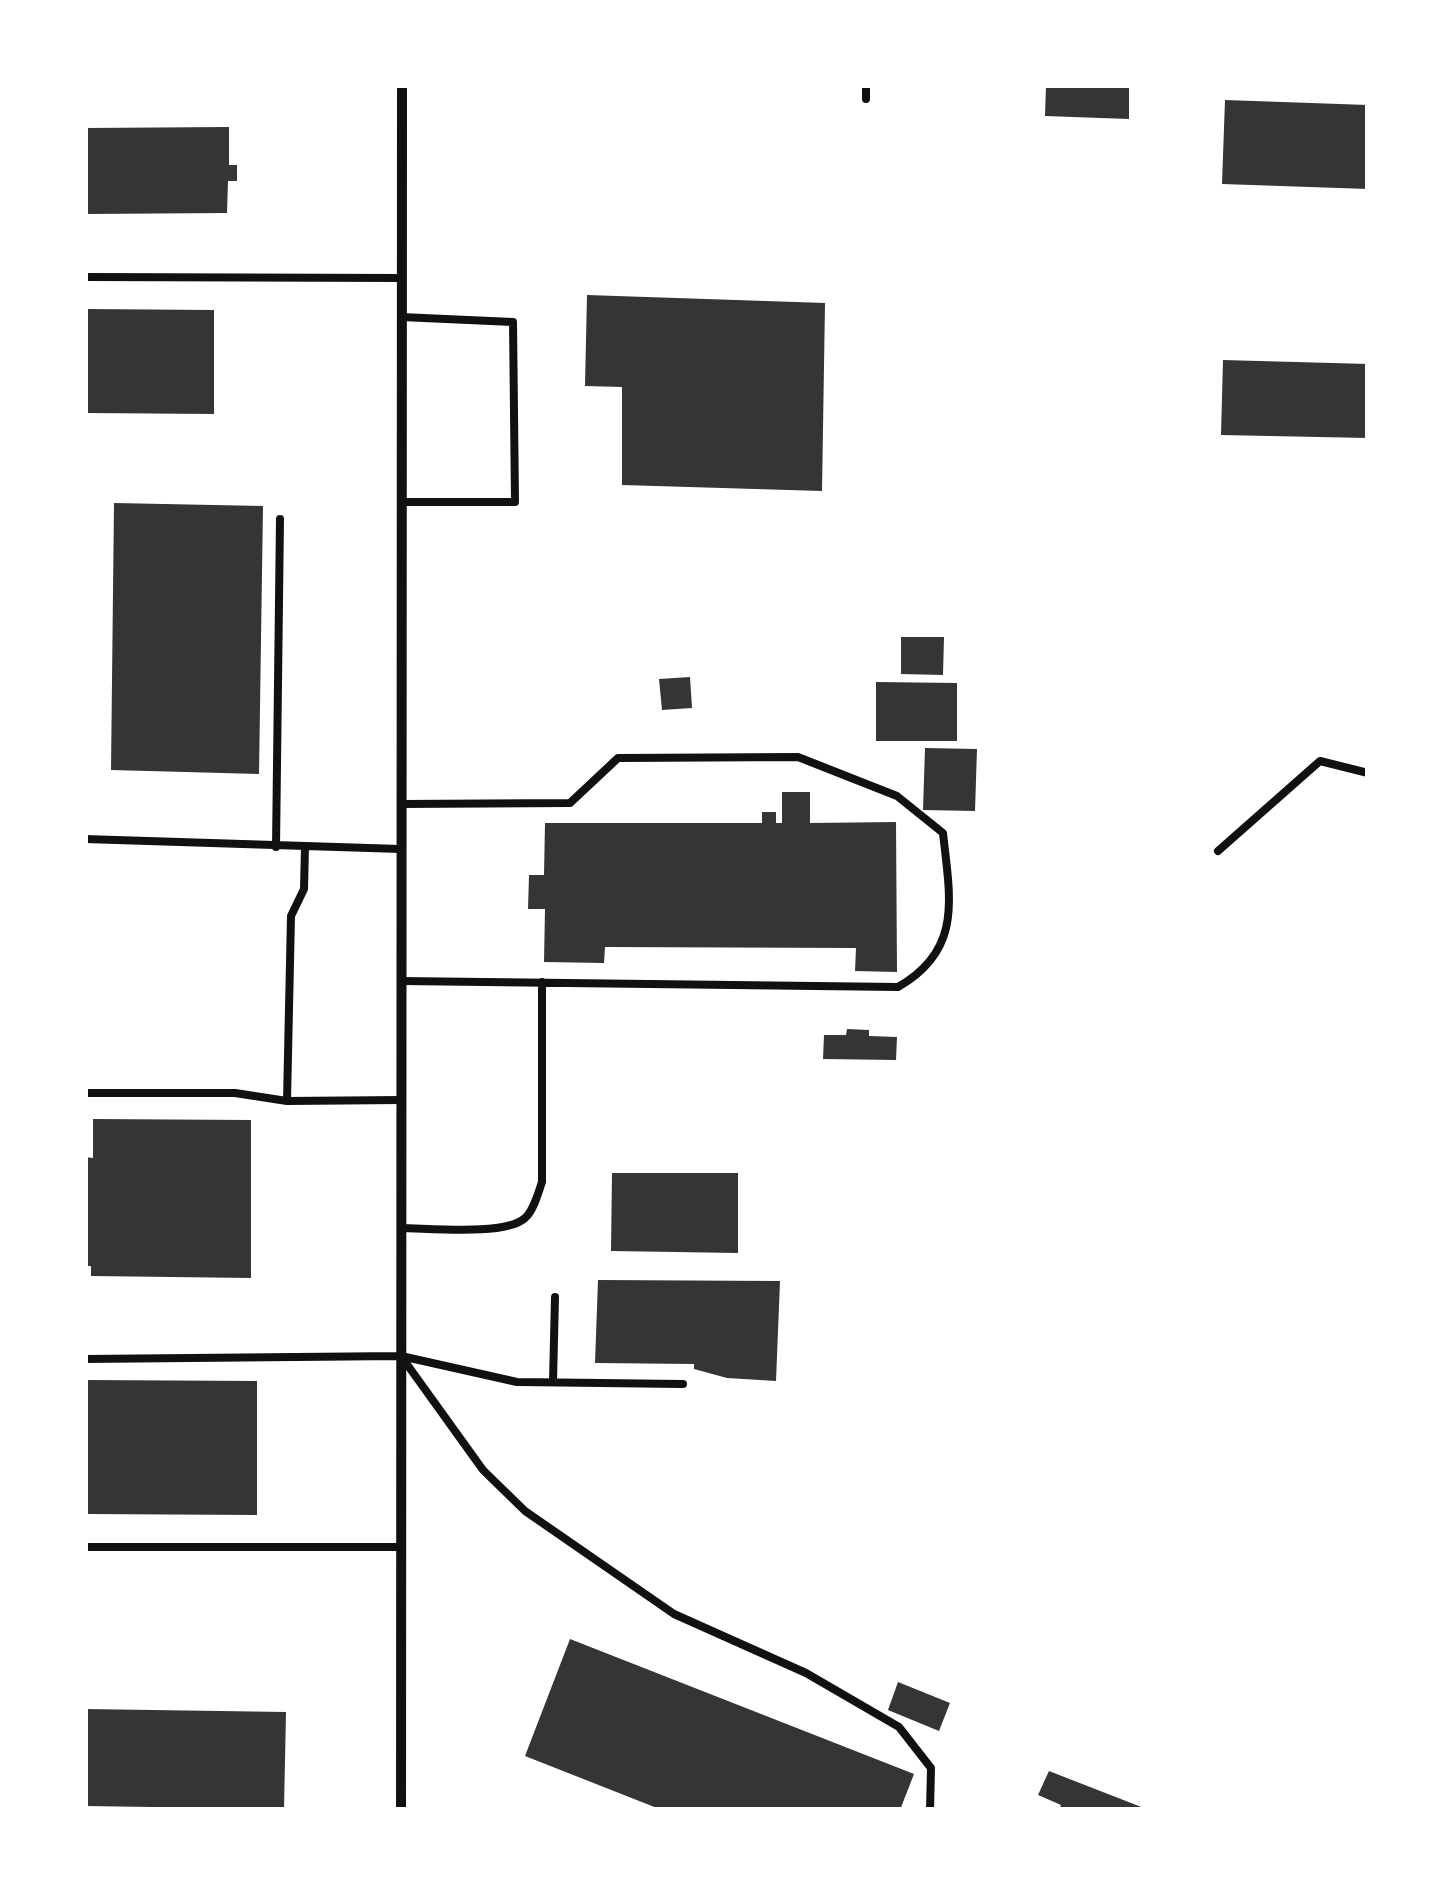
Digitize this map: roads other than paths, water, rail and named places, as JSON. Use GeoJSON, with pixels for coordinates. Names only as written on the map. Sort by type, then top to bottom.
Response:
{"type":"FeatureCollection","features":[{"type":"Feature","properties":{"kind":"street"},"geometry":{"type":"LineString","coordinates":[[401,1810],[402,85]]}},
{"type":"Feature","properties":{"kind":"lane"},"geometry":{"type":"LineString","coordinates":[[866,85],[866,99]]}},
{"type":"Feature","properties":{"kind":"lane"},"geometry":{"type":"LineString","coordinates":[[85,277],[401,278]]}},
{"type":"Feature","properties":{"kind":"lane"},"geometry":{"type":"LineString","coordinates":[[401,317],[513,322],[515,502],[401,502]]}},
{"type":"Feature","properties":{"kind":"lane"},"geometry":{"type":"LineString","coordinates":[[276,846],[280,519]]}},
{"type":"Feature","properties":{"kind":"lane"},"geometry":{"type":"LineString","coordinates":[[401,804],[570,803],[618,758],[798,757],[896,796],[943,832],[950,920],[942,944],[924,972],[898,987],[401,981]]}},
{"type":"Feature","properties":{"kind":"lane"},"geometry":{"type":"LineString","coordinates":[[1218,850],[1320,761],[1368,773]]}},
{"type":"Feature","properties":{"kind":"lane"},"geometry":{"type":"LineString","coordinates":[[85,839],[400,849]]}},
{"type":"Feature","properties":{"kind":"lane"},"geometry":{"type":"LineString","coordinates":[[287,1102],[291,916],[304,889],[304,847]]}},
{"type":"Feature","properties":{"kind":"lane"},"geometry":{"type":"LineString","coordinates":[[401,1228],[505,1227],[525,1218],[535,1202],[542,1182],[542,982]]}},
{"type":"Feature","properties":{"kind":"lane"},"geometry":{"type":"LineString","coordinates":[[85,1092],[235,1092],[287,1102],[401,1100]]}},
{"type":"Feature","properties":{"kind":"lane"},"geometry":{"type":"LineString","coordinates":[[553,1382],[555,1298]]}},
{"type":"Feature","properties":{"kind":"lane"},"geometry":{"type":"LineString","coordinates":[[401,1356],[483,1470],[525,1511],[674,1614],[806,1673],[900,1727],[931,1768],[930,1810]]}},
{"type":"Feature","properties":{"kind":"lane"},"geometry":{"type":"LineString","coordinates":[[85,1360],[401,1356],[517,1382],[683,1384]]}},
{"type":"Feature","properties":{"kind":"lane"},"geometry":{"type":"LineString","coordinates":[[85,1546],[401,1547]]}}]}
